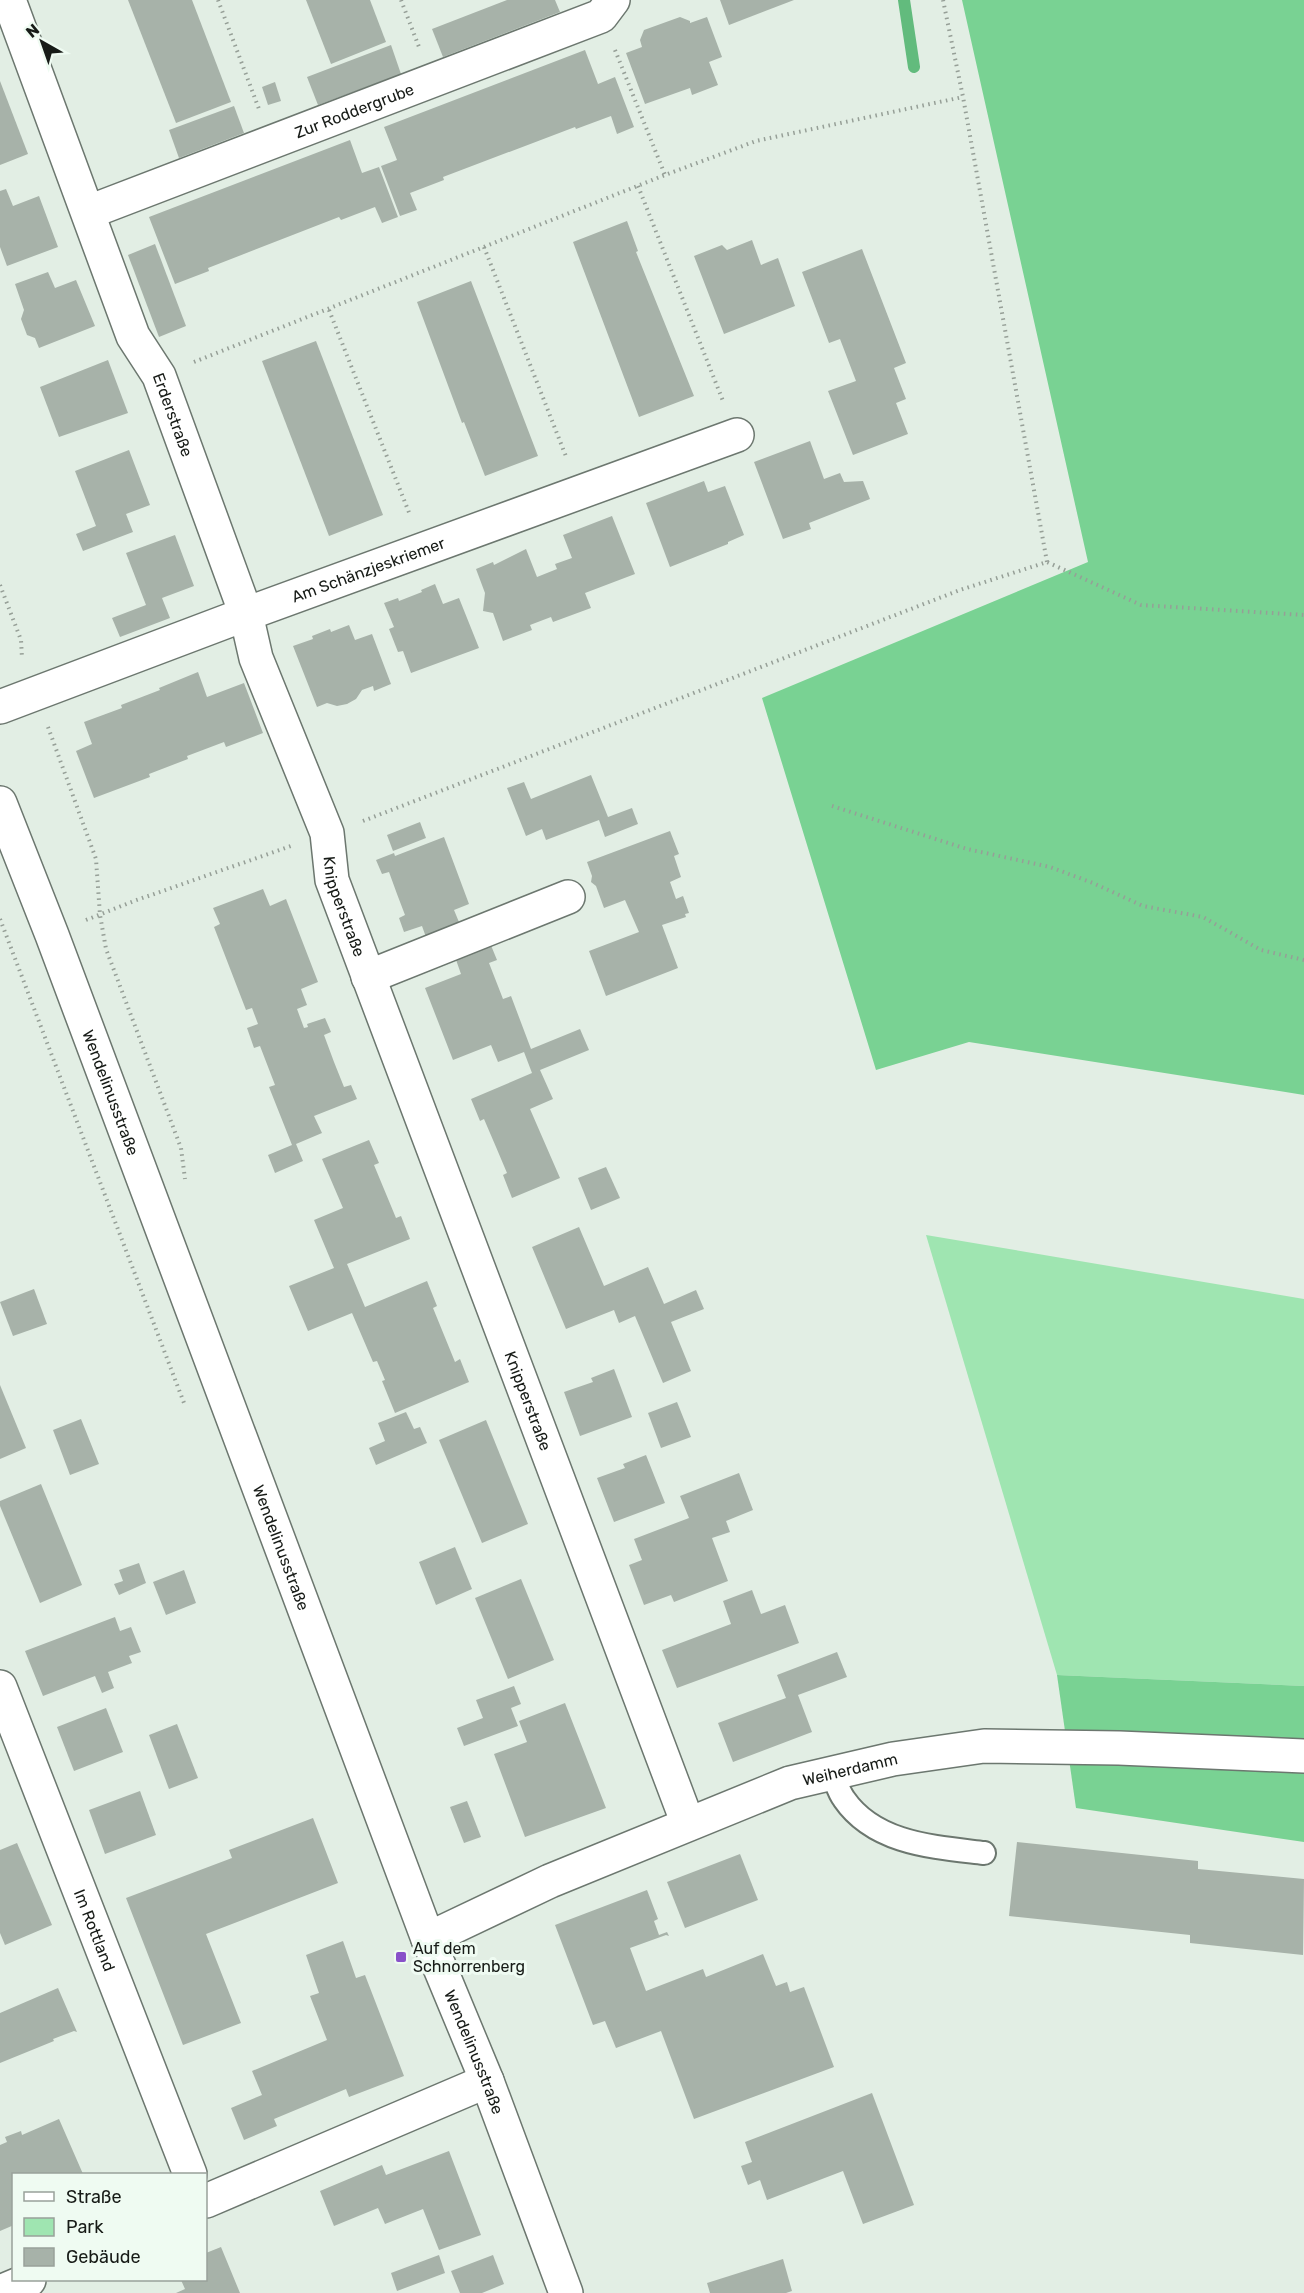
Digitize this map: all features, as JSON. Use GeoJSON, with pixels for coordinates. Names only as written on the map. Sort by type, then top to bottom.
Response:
{"type":"FeatureCollection","features":[{"type":"Feature","properties":{"kind":"street","name":"Erderstraße"},"geometry":{"type":"LineString","coordinates":[[9,0],[133,336],[159,376],[246,614],[256,658],[327,833]]}},
{"type":"Feature","properties":{"kind":"street","name":"Zur Roddergrube"},"geometry":{"type":"LineString","coordinates":[[89,212],[432,80],[607,8]]}},
{"type":"Feature","properties":{"kind":"street","name":"Am Schänzjeskriemer"},"geometry":{"type":"LineString","coordinates":[[0,707],[246,614],[736,435]]}},
{"type":"Feature","properties":{"kind":"street","name":"Wendelinusstraße"},"geometry":{"type":"LineString","coordinates":[[0,802],[52,935],[428,1939],[487,2081],[566,2293]]}},
{"type":"Feature","properties":{"kind":"street","name":"Knipperstraße"},"geometry":{"type":"LineString","coordinates":[[327,833],[332,880],[688,1824]]}},
{"type":"Feature","properties":{"kind":"street","name":"Knipperstraße"},"geometry":{"type":"LineString","coordinates":[[368,977],[568,897]]}},
{"type":"Feature","properties":{"kind":"street","name":"Im Rottland"},"geometry":{"type":"LineString","coordinates":[[0,1687],[188,2173]]}},
{"type":"Feature","properties":{"kind":"street","name":"Weiherdamm"},"geometry":{"type":"LineString","coordinates":[[428,1939],[550,1881],[790,1783],[893,1759],[984,1746],[1119,1748],[1304,1756]]}},
{"type":"Feature","properties":{"kind":"street"},"geometry":{"type":"LineString","coordinates":[[207,2201],[487,2081]]}},
{"type":"Feature","properties":{"kind":"street"},"geometry":{"type":"LineString","coordinates":[[0,2292],[26,2281]]}},
{"type":"Feature","properties":{"kind":"lane"},"geometry":{"type":"LineString","coordinates":[[832,1773],[842,1797],[860,1818],[887,1835],[931,1847],[984,1853]]}},
{"type":"Feature","properties":{"kind":"path"},"geometry":{"type":"LineString","coordinates":[[218,0],[272,142]]}},
{"type":"Feature","properties":{"kind":"path"},"geometry":{"type":"LineString","coordinates":[[401,0],[432,80]]}},
{"type":"Feature","properties":{"kind":"path"},"geometry":{"type":"LineString","coordinates":[[943,0],[963,96],[1047,562]]}},
{"type":"Feature","properties":{"kind":"path"},"geometry":{"type":"LineString","coordinates":[[607,8],[665,175]]}},
{"type":"Feature","properties":{"kind":"path"},"geometry":{"type":"LineString","coordinates":[[159,376],[756,141],[963,96]]}},
{"type":"Feature","properties":{"kind":"path"},"geometry":{"type":"LineString","coordinates":[[638,186],[736,435]]}},
{"type":"Feature","properties":{"kind":"path"},"geometry":{"type":"LineString","coordinates":[[484,248],[579,492]]}},
{"type":"Feature","properties":{"kind":"path"},"geometry":{"type":"LineString","coordinates":[[329,310],[423,549]]}},
{"type":"Feature","properties":{"kind":"path"},"geometry":{"type":"LineString","coordinates":[[52,935],[134,901],[368,820],[960,590],[1047,562],[1141,605],[1304,615]]}},
{"type":"Feature","properties":{"kind":"path"},"geometry":{"type":"LineString","coordinates":[[0,585],[21,640],[22,666],[35,694],[96,859],[100,915],[106,949],[181,1149],[186,1180]]}},
{"type":"Feature","properties":{"kind":"path"},"geometry":{"type":"LineString","coordinates":[[832,806],[967,849],[1050,867],[1093,882],[1143,906],[1203,917],[1262,950],[1304,960]]}},
{"type":"Feature","properties":{"kind":"green space"},"geometry":{"type":"Polygon","coordinates":[[[962,0],[1304,0],[1304,1095],[969,1042],[876,1070],[762,698],[1088,562],[962,0]]]}},
{"type":"Feature","properties":{"kind":"green space"},"geometry":{"type":"Polygon","coordinates":[[[926,1235],[1304,1299],[1304,1686],[1057,1675],[926,1235]]]}},
{"type":"Feature","properties":{"kind":"green space"},"geometry":{"type":"Polygon","coordinates":[[[1057,1675],[1304,1686],[1304,1842],[1076,1808],[1057,1675]]]}},
{"type":"Feature","properties":{"kind":"building"},"geometry":{"type":"Polygon","coordinates":[[[128,0],[192,0],[231,102],[176,123],[128,0]]]}},
{"type":"Feature","properties":{"kind":"building"},"geometry":{"type":"Polygon","coordinates":[[[306,0],[370,0],[386,42],[331,64],[306,0]]]}},
{"type":"Feature","properties":{"kind":"building"},"geometry":{"type":"Polygon","coordinates":[[[507,0],[555,0],[560,12],[443,57],[432,29],[507,0]]]}},
{"type":"Feature","properties":{"kind":"building"},"geometry":{"type":"Polygon","coordinates":[[[720,0],[794,0],[729,25],[720,0]]]}},
{"type":"Feature","properties":{"kind":"building"},"geometry":{"type":"Polygon","coordinates":[[[680,17],[690,23],[707,17],[722,57],[709,62],[718,85],[692,95],[690,88],[645,104],[626,53],[642,47],[640,40],[644,30],[680,17]]]}},
{"type":"Feature","properties":{"kind":"building"},"geometry":{"type":"Polygon","coordinates":[[[391,45],[401,74],[318,105],[307,77],[391,45]]]}},
{"type":"Feature","properties":{"kind":"building"},"geometry":{"type":"Polygon","coordinates":[[[585,50],[598,84],[615,77],[634,127],[617,134],[611,116],[576,129],[575,127],[443,177],[444,180],[410,193],[417,210],[400,216],[381,166],[397,160],[384,127],[585,50]]]}},
{"type":"Feature","properties":{"kind":"building"},"geometry":{"type":"Polygon","coordinates":[[[0,81],[28,154],[0,165],[0,81]]]}},
{"type":"Feature","properties":{"kind":"building"},"geometry":{"type":"Polygon","coordinates":[[[275,82],[281,101],[268,105],[262,87],[275,82]]]}},
{"type":"Feature","properties":{"kind":"building"},"geometry":{"type":"Polygon","coordinates":[[[234,106],[244,133],[179,158],[169,130],[234,106]]]}},
{"type":"Feature","properties":{"kind":"building"},"geometry":{"type":"Polygon","coordinates":[[[350,140],[362,173],[379,167],[398,217],[382,223],[375,207],[341,220],[339,217],[208,268],[209,271],[175,284],[149,217],[350,140]]]}},
{"type":"Feature","properties":{"kind":"building"},"geometry":{"type":"Polygon","coordinates":[[[6,189],[13,206],[39,196],[58,247],[7,266],[0,247],[0,191],[6,189]]]}},
{"type":"Feature","properties":{"kind":"building"},"geometry":{"type":"Polygon","coordinates":[[[627,221],[638,251],[636,252],[694,396],[639,417],[573,242],[627,221]]]}},
{"type":"Feature","properties":{"kind":"building"},"geometry":{"type":"Polygon","coordinates":[[[752,240],[761,265],[778,258],[795,306],[724,334],[694,256],[722,245],[727,250],[752,240]]]}},
{"type":"Feature","properties":{"kind":"building"},"geometry":{"type":"Polygon","coordinates":[[[155,244],[186,326],[159,337],[128,255],[155,244]]]}},
{"type":"Feature","properties":{"kind":"building"},"geometry":{"type":"Polygon","coordinates":[[[862,249],[906,363],[894,368],[906,399],[896,403],[908,434],[853,455],[828,391],[856,381],[840,339],[829,343],[802,272],[862,249]]]}},
{"type":"Feature","properties":{"kind":"building"},"geometry":{"type":"Polygon","coordinates":[[[48,272],[55,288],[76,280],[95,326],[39,348],[35,338],[27,335],[21,319],[24,310],[15,284],[48,272]]]}},
{"type":"Feature","properties":{"kind":"building"},"geometry":{"type":"Polygon","coordinates":[[[471,281],[538,456],[485,476],[464,422],[462,423],[417,302],[471,281]]]}},
{"type":"Feature","properties":{"kind":"building"},"geometry":{"type":"Polygon","coordinates":[[[316,341],[383,515],[329,536],[262,361],[316,341]]]}},
{"type":"Feature","properties":{"kind":"building"},"geometry":{"type":"Polygon","coordinates":[[[108,360],[128,413],[59,437],[40,387],[108,360]]]}},
{"type":"Feature","properties":{"kind":"building"},"geometry":{"type":"Polygon","coordinates":[[[810,441],[824,479],[840,473],[844,482],[863,481],[870,499],[809,523],[811,529],[783,539],[754,462],[810,441]]]}},
{"type":"Feature","properties":{"kind":"building"},"geometry":{"type":"Polygon","coordinates":[[[129,450],[150,505],[126,514],[133,532],[83,551],[76,534],[96,526],[75,471],[129,450]]]}},
{"type":"Feature","properties":{"kind":"building"},"geometry":{"type":"Polygon","coordinates":[[[704,481],[708,492],[725,486],[744,535],[728,544],[670,567],[646,503],[704,481]]]}},
{"type":"Feature","properties":{"kind":"building"},"geometry":{"type":"Polygon","coordinates":[[[612,516],[635,574],[585,593],[591,608],[553,622],[551,617],[530,625],[532,630],[503,641],[493,613],[483,611],[485,593],[476,569],[493,562],[494,565],[526,549],[537,577],[557,569],[555,564],[572,558],[563,535],[612,516]]]}},
{"type":"Feature","properties":{"kind":"building"},"geometry":{"type":"Polygon","coordinates":[[[175,535],[194,586],[162,598],[170,618],[120,637],[112,618],[146,605],[126,553],[175,535]]]}},
{"type":"Feature","properties":{"kind":"building"},"geometry":{"type":"Polygon","coordinates":[[[435,584],[443,604],[459,598],[479,648],[411,673],[403,651],[398,652],[389,629],[394,627],[384,603],[398,598],[399,601],[435,584]]]}},
{"type":"Feature","properties":{"kind":"building"},"geometry":{"type":"Polygon","coordinates":[[[349,625],[355,640],[372,634],[391,684],[374,691],[373,686],[362,690],[356,699],[347,704],[337,706],[327,703],[317,707],[293,646],[313,639],[312,636],[330,629],[331,632],[349,625]]]}},
{"type":"Feature","properties":{"kind":"building"},"geometry":{"type":"Polygon","coordinates":[[[198,672],[207,697],[244,683],[263,733],[226,747],[224,742],[187,756],[188,759],[149,774],[150,777],[94,798],[76,751],[92,744],[84,722],[122,708],[121,705],[198,672]]]}},
{"type":"Feature","properties":{"kind":"building"},"geometry":{"type":"Polygon","coordinates":[[[591,775],[608,817],[632,808],[638,824],[605,837],[599,820],[546,840],[542,829],[526,836],[507,788],[524,782],[531,799],[591,775]]]}},
{"type":"Feature","properties":{"kind":"building"},"geometry":{"type":"Polygon","coordinates":[[[420,822],[426,838],[393,851],[387,835],[420,822]]]}},
{"type":"Feature","properties":{"kind":"building"},"geometry":{"type":"Polygon","coordinates":[[[670,831],[679,854],[674,856],[681,877],[670,882],[676,899],[683,896],[689,913],[685,914],[686,917],[662,925],[678,968],[606,996],[589,951],[639,932],[625,900],[604,908],[596,886],[591,882],[592,876],[587,862],[670,831]]]}},
{"type":"Feature","properties":{"kind":"building"},"geometry":{"type":"Polygon","coordinates":[[[444,837],[469,904],[454,910],[461,927],[427,940],[422,926],[404,932],[399,918],[405,915],[389,872],[382,874],[376,860],[394,853],[395,856],[444,837]]]}},
{"type":"Feature","properties":{"kind":"building"},"geometry":{"type":"Polygon","coordinates":[[[263,889],[270,906],[286,899],[318,982],[301,989],[307,1005],[297,1009],[304,1028],[308,1027],[307,1024],[325,1018],[331,1032],[324,1035],[334,1062],[344,1087],[351,1085],[357,1099],[314,1116],[322,1133],[296,1144],[303,1161],[275,1173],[268,1155],[292,1145],[269,1087],[275,1085],[260,1046],[254,1048],[247,1028],[258,1024],[252,1008],[246,1010],[214,927],[220,924],[213,908],[263,889]]]}},
{"type":"Feature","properties":{"kind":"building"},"geometry":{"type":"Polygon","coordinates":[[[490,943],[497,960],[489,963],[503,999],[511,996],[531,1049],[580,1029],[589,1050],[540,1070],[553,1099],[530,1109],[560,1178],[512,1198],[503,1175],[507,1173],[484,1119],[480,1121],[471,1099],[532,1073],[524,1052],[498,1062],[491,1045],[453,1060],[425,988],[461,974],[455,957],[490,943]]]}},
{"type":"Feature","properties":{"kind":"building"},"geometry":{"type":"Polygon","coordinates":[[[369,1140],[379,1163],[374,1165],[396,1218],[401,1216],[410,1239],[347,1264],[365,1307],[427,1281],[437,1306],[433,1308],[455,1362],[460,1359],[469,1382],[395,1413],[382,1381],[385,1380],[377,1361],[373,1362],[352,1313],[308,1331],[289,1286],[334,1268],[314,1220],[343,1208],[322,1159],[369,1140]]]}},
{"type":"Feature","properties":{"kind":"building"},"geometry":{"type":"Polygon","coordinates":[[[606,1167],[620,1198],[591,1210],[578,1178],[606,1167]]]}},
{"type":"Feature","properties":{"kind":"building"},"geometry":{"type":"Polygon","coordinates":[[[579,1227],[604,1286],[648,1267],[664,1304],[696,1290],[704,1309],[671,1322],[691,1371],[663,1383],[635,1316],[619,1323],[614,1310],[566,1329],[532,1247],[579,1227]]]}},
{"type":"Feature","properties":{"kind":"building"},"geometry":{"type":"Polygon","coordinates":[[[34,1289],[47,1324],[13,1336],[0,1302],[34,1289]]]}},
{"type":"Feature","properties":{"kind":"building"},"geometry":{"type":"Polygon","coordinates":[[[614,1369],[632,1417],[580,1436],[564,1392],[593,1382],[591,1378],[614,1369]]]}},
{"type":"Feature","properties":{"kind":"building"},"geometry":{"type":"Polygon","coordinates":[[[0,1385],[26,1448],[0,1459],[0,1385]]]}},
{"type":"Feature","properties":{"kind":"building"},"geometry":{"type":"Polygon","coordinates":[[[677,1402],[691,1437],[661,1448],[648,1413],[677,1402]]]}},
{"type":"Feature","properties":{"kind":"building"},"geometry":{"type":"Polygon","coordinates":[[[406,1412],[414,1429],[420,1427],[427,1443],[376,1465],[369,1448],[385,1441],[378,1423],[406,1412]]]}},
{"type":"Feature","properties":{"kind":"building"},"geometry":{"type":"Polygon","coordinates":[[[81,1419],[99,1464],[70,1475],[53,1430],[81,1419]]]}},
{"type":"Feature","properties":{"kind":"building"},"geometry":{"type":"Polygon","coordinates":[[[486,1420],[528,1524],[482,1543],[439,1440],[486,1420]]]}},
{"type":"Feature","properties":{"kind":"building"},"geometry":{"type":"Polygon","coordinates":[[[646,1455],[665,1503],[614,1522],[597,1478],[625,1468],[623,1464],[646,1455]]]}},
{"type":"Feature","properties":{"kind":"building"},"geometry":{"type":"Polygon","coordinates":[[[739,1473],[753,1510],[726,1521],[730,1532],[712,1538],[728,1581],[674,1602],[671,1595],[644,1605],[629,1565],[642,1560],[634,1539],[689,1518],[680,1496],[739,1473]]]}},
{"type":"Feature","properties":{"kind":"building"},"geometry":{"type":"Polygon","coordinates":[[[41,1484],[82,1585],[40,1603],[0,1506],[0,1501],[41,1484]]]}},
{"type":"Feature","properties":{"kind":"building"},"geometry":{"type":"Polygon","coordinates":[[[455,1547],[472,1589],[436,1605],[419,1562],[455,1547]]]}},
{"type":"Feature","properties":{"kind":"building"},"geometry":{"type":"Polygon","coordinates":[[[139,1563],[146,1583],[119,1595],[114,1584],[123,1581],[119,1570],[139,1563]]]}},
{"type":"Feature","properties":{"kind":"building"},"geometry":{"type":"Polygon","coordinates":[[[184,1570],[196,1603],[166,1615],[153,1582],[184,1570]]]}},
{"type":"Feature","properties":{"kind":"building"},"geometry":{"type":"Polygon","coordinates":[[[521,1579],[554,1660],[508,1679],[475,1598],[521,1579]]]}},
{"type":"Feature","properties":{"kind":"building"},"geometry":{"type":"Polygon","coordinates":[[[752,1590],[761,1614],[785,1605],[799,1643],[677,1688],[662,1650],[731,1624],[723,1601],[752,1590]]]}},
{"type":"Feature","properties":{"kind":"building"},"geometry":{"type":"Polygon","coordinates":[[[115,1617],[120,1631],[131,1627],[141,1652],[129,1656],[132,1663],[108,1672],[114,1688],[102,1693],[95,1676],[43,1696],[25,1651],[115,1617]]]}},
{"type":"Feature","properties":{"kind":"building"},"geometry":{"type":"Polygon","coordinates":[[[837,1652],[847,1677],[798,1695],[812,1732],[733,1762],[718,1723],[786,1698],[777,1675],[837,1652]]]}},
{"type":"Feature","properties":{"kind":"building"},"geometry":{"type":"Polygon","coordinates":[[[514,1686],[521,1704],[511,1708],[518,1726],[464,1746],[457,1728],[483,1718],[476,1700],[514,1686]]]}},
{"type":"Feature","properties":{"kind":"building"},"geometry":{"type":"Polygon","coordinates":[[[565,1703],[606,1808],[525,1837],[494,1754],[527,1742],[519,1721],[565,1703]]]}},
{"type":"Feature","properties":{"kind":"building"},"geometry":{"type":"Polygon","coordinates":[[[106,1708],[123,1752],[74,1771],[57,1727],[106,1708]]]}},
{"type":"Feature","properties":{"kind":"building"},"geometry":{"type":"Polygon","coordinates":[[[177,1724],[198,1778],[169,1789],[149,1735],[177,1724]]]}},
{"type":"Feature","properties":{"kind":"building"},"geometry":{"type":"Polygon","coordinates":[[[140,1791],[156,1835],[105,1854],[89,1810],[140,1791]]]}},
{"type":"Feature","properties":{"kind":"building"},"geometry":{"type":"Polygon","coordinates":[[[467,1801],[481,1837],[464,1843],[450,1807],[467,1801]]]}},
{"type":"Feature","properties":{"kind":"building"},"geometry":{"type":"Polygon","coordinates":[[[313,1818],[338,1883],[206,1934],[241,2023],[183,2045],[126,1898],[232,1858],[229,1850],[313,1818]]]}},
{"type":"Feature","properties":{"kind":"building"},"geometry":{"type":"Polygon","coordinates":[[[1017,1842],[1198,1861],[1198,1869],[1304,1879],[1303,1955],[1190,1943],[1190,1935],[1009,1916],[1017,1842]]]}},
{"type":"Feature","properties":{"kind":"building"},"geometry":{"type":"Polygon","coordinates":[[[17,1843],[52,1925],[5,1945],[0,1933],[0,1850],[17,1843]]]}},
{"type":"Feature","properties":{"kind":"building"},"geometry":{"type":"Polygon","coordinates":[[[740,1854],[758,1900],[685,1928],[667,1882],[740,1854]]]}},
{"type":"Feature","properties":{"kind":"building"},"geometry":{"type":"Polygon","coordinates":[[[647,1890],[658,1919],[654,1921],[659,1935],[667,1932],[669,1936],[666,1935],[630,1948],[646,1991],[703,1969],[706,1977],[763,1954],[776,1986],[787,1982],[790,1992],[804,1987],[834,2067],[694,2119],[661,2031],[616,2048],[605,2021],[593,2025],[555,1925],[647,1890]]]}},
{"type":"Feature","properties":{"kind":"building"},"geometry":{"type":"Polygon","coordinates":[[[343,1941],[356,1978],[365,1975],[404,2076],[349,2097],[346,2089],[274,2119],[277,2126],[244,2140],[231,2108],[262,2095],[252,2071],[327,2040],[310,1996],[319,1993],[306,1955],[343,1941]]]}},
{"type":"Feature","properties":{"kind":"building"},"geometry":{"type":"Polygon","coordinates":[[[58,1988],[77,2032],[53,2039],[54,2041],[0,2063],[0,2013],[58,1988]]]}},
{"type":"Feature","properties":{"kind":"building"},"geometry":{"type":"Polygon","coordinates":[[[872,2093],[914,2205],[863,2224],[843,2171],[767,2200],[760,2180],[748,2185],[741,2166],[752,2162],[745,2142],[872,2093]]]}},
{"type":"Feature","properties":{"kind":"building"},"geometry":{"type":"Polygon","coordinates":[[[59,2119],[83,2173],[12,2173],[12,2226],[0,2231],[0,2145],[7,2142],[5,2137],[21,2131],[22,2135],[59,2119]]]}},
{"type":"Feature","properties":{"kind":"building"},"geometry":{"type":"Polygon","coordinates":[[[449,2151],[481,2235],[439,2250],[423,2209],[385,2224],[378,2208],[334,2226],[320,2191],[382,2165],[386,2175],[449,2151]]]}},
{"type":"Feature","properties":{"kind":"building"},"geometry":{"type":"Polygon","coordinates":[[[221,2247],[240,2293],[176,2293],[185,2289],[181,2281],[207,2281],[207,2253],[221,2247]]]}},
{"type":"Feature","properties":{"kind":"building"},"geometry":{"type":"Polygon","coordinates":[[[439,2255],[445,2273],[397,2291],[391,2273],[439,2255]]]}},
{"type":"Feature","properties":{"kind":"building"},"geometry":{"type":"Polygon","coordinates":[[[493,2255],[504,2284],[482,2293],[460,2293],[451,2271],[493,2255]]]}},
{"type":"Feature","properties":{"kind":"building"},"geometry":{"type":"Polygon","coordinates":[[[783,2259],[792,2291],[786,2293],[710,2293],[707,2283],[783,2259]]]}},
{"type":"Feature","properties":{"kind":"waterway"},"geometry":{"type":"LineString","coordinates":[[904,0],[914,67]]}},
{"type":"Feature","properties":{"kind":"place","name":"Auf dem Schnorrenberg"},"geometry":{"type":"Point","coordinates":[401,1957]}}]}
